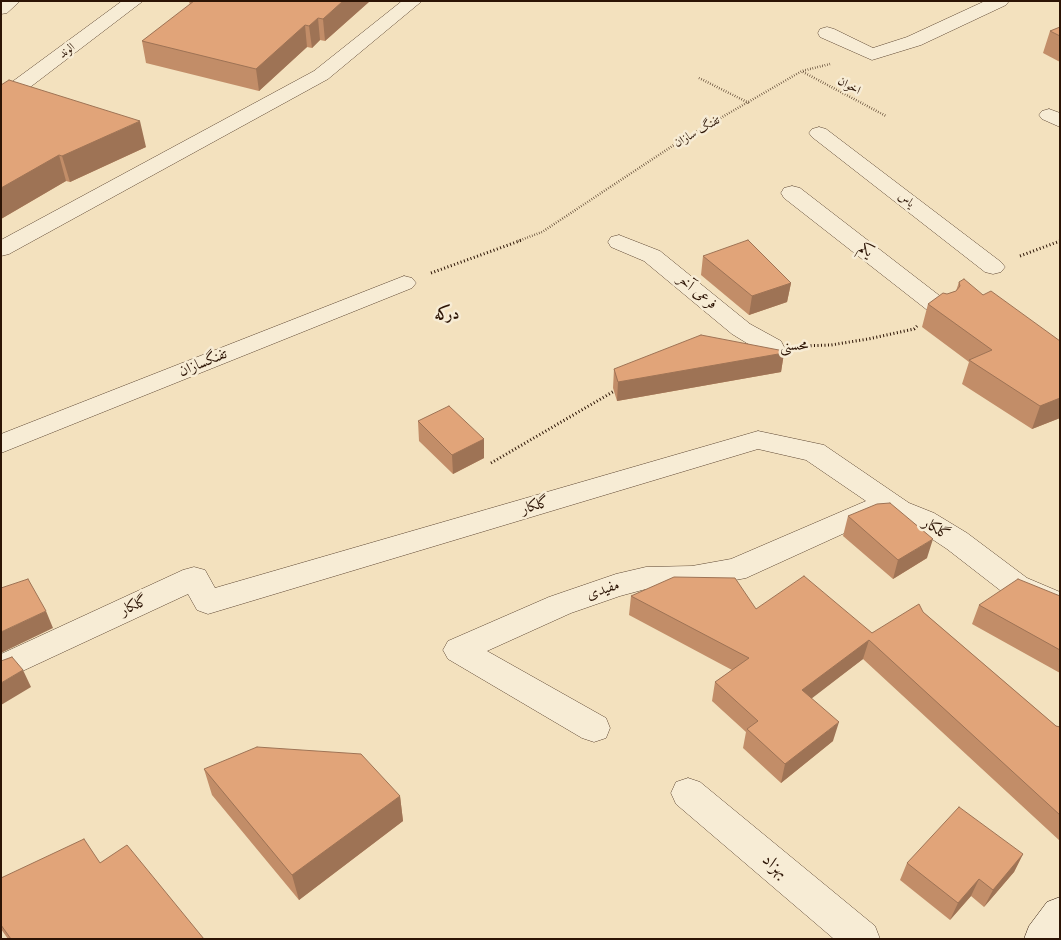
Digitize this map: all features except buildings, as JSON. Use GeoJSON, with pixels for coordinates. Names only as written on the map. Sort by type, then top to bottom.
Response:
{"type":"FeatureCollection","features":[{"type":"Feature","properties":{"kind":"street"},"geometry":{"type":"LineString","coordinates":[[1,9],[11,1]]}},
{"type":"Feature","properties":{"kind":"street","name":"الوند"},"geometry":{"type":"LineString","coordinates":[[1,100],[134,1]]}},
{"type":"Feature","properties":{"kind":"street"},"geometry":{"type":"LineString","coordinates":[[1,249],[321,75],[413,1]]}},
{"type":"Feature","properties":{"kind":"street"},"geometry":{"type":"LineString","coordinates":[[827,33],[872,54],[914,41],[1000,1]]}},
{"type":"Feature","properties":{"kind":"street","name":"یاس"},"geometry":{"type":"LineString","coordinates":[[819,133],[993,267]]}},
{"type":"Feature","properties":{"kind":"street","name":"یکم"},"geometry":{"type":"LineString","coordinates":[[792,193],[940,308]]}},
{"type":"Feature","properties":{"kind":"street","name":"فرعی آخر"},"geometry":{"type":"LineString","coordinates":[[619,242],[652,256],[742,329],[772,348]]}},
{"type":"Feature","properties":{"kind":"street","name":"تفنگسازان"},"geometry":{"type":"LineString","coordinates":[[1,444],[404,283]]}},
{"type":"Feature","properties":{"kind":"street","name":"گلکار"},"geometry":{"type":"LineString","coordinates":[[1,668],[194,578],[208,602],[758,440],[814,452],[899,510],[924,520],[957,541],[1016,586],[1060,605]]}},
{"type":"Feature","properties":{"kind":"street","name":"مفیدی"},"geometry":{"type":"LineString","coordinates":[[594,728],[460,650],[560,605],[616,585],[646,578],[692,577],[736,570],[867,511],[899,510]]}},
{"type":"Feature","properties":{"kind":"street","name":"بهزاد"},"geometry":{"type":"LineString","coordinates":[[688,793],[862,939]]}},
{"type":"Feature","properties":{"kind":"street"},"geometry":{"type":"LineString","coordinates":[[1042,939],[1060,914]]}},
{"type":"Feature","properties":{"kind":"path","name":"تفنگ سازان"},"geometry":{"type":"LineString","coordinates":[[404,283],[542,232],[677,143],[802,71],[872,54]]}},
{"type":"Feature","properties":{"kind":"path","name":"اخوان"},"geometry":{"type":"LineString","coordinates":[[802,71],[886,116]]}},
{"type":"Feature","properties":{"kind":"path"},"geometry":{"type":"LineString","coordinates":[[699,78],[749,103]]}},
{"type":"Feature","properties":{"kind":"path","name":"محسنی"},"geometry":{"type":"LineString","coordinates":[[772,348],[831,345],[914,329],[940,308]]}},
{"type":"Feature","properties":{"kind":"path"},"geometry":{"type":"LineString","coordinates":[[491,463],[624,385]]}},
{"type":"Feature","properties":{"kind":"district","name":"درکه"},"geometry":{"type":"Point","coordinates":[447,315]}}]}
